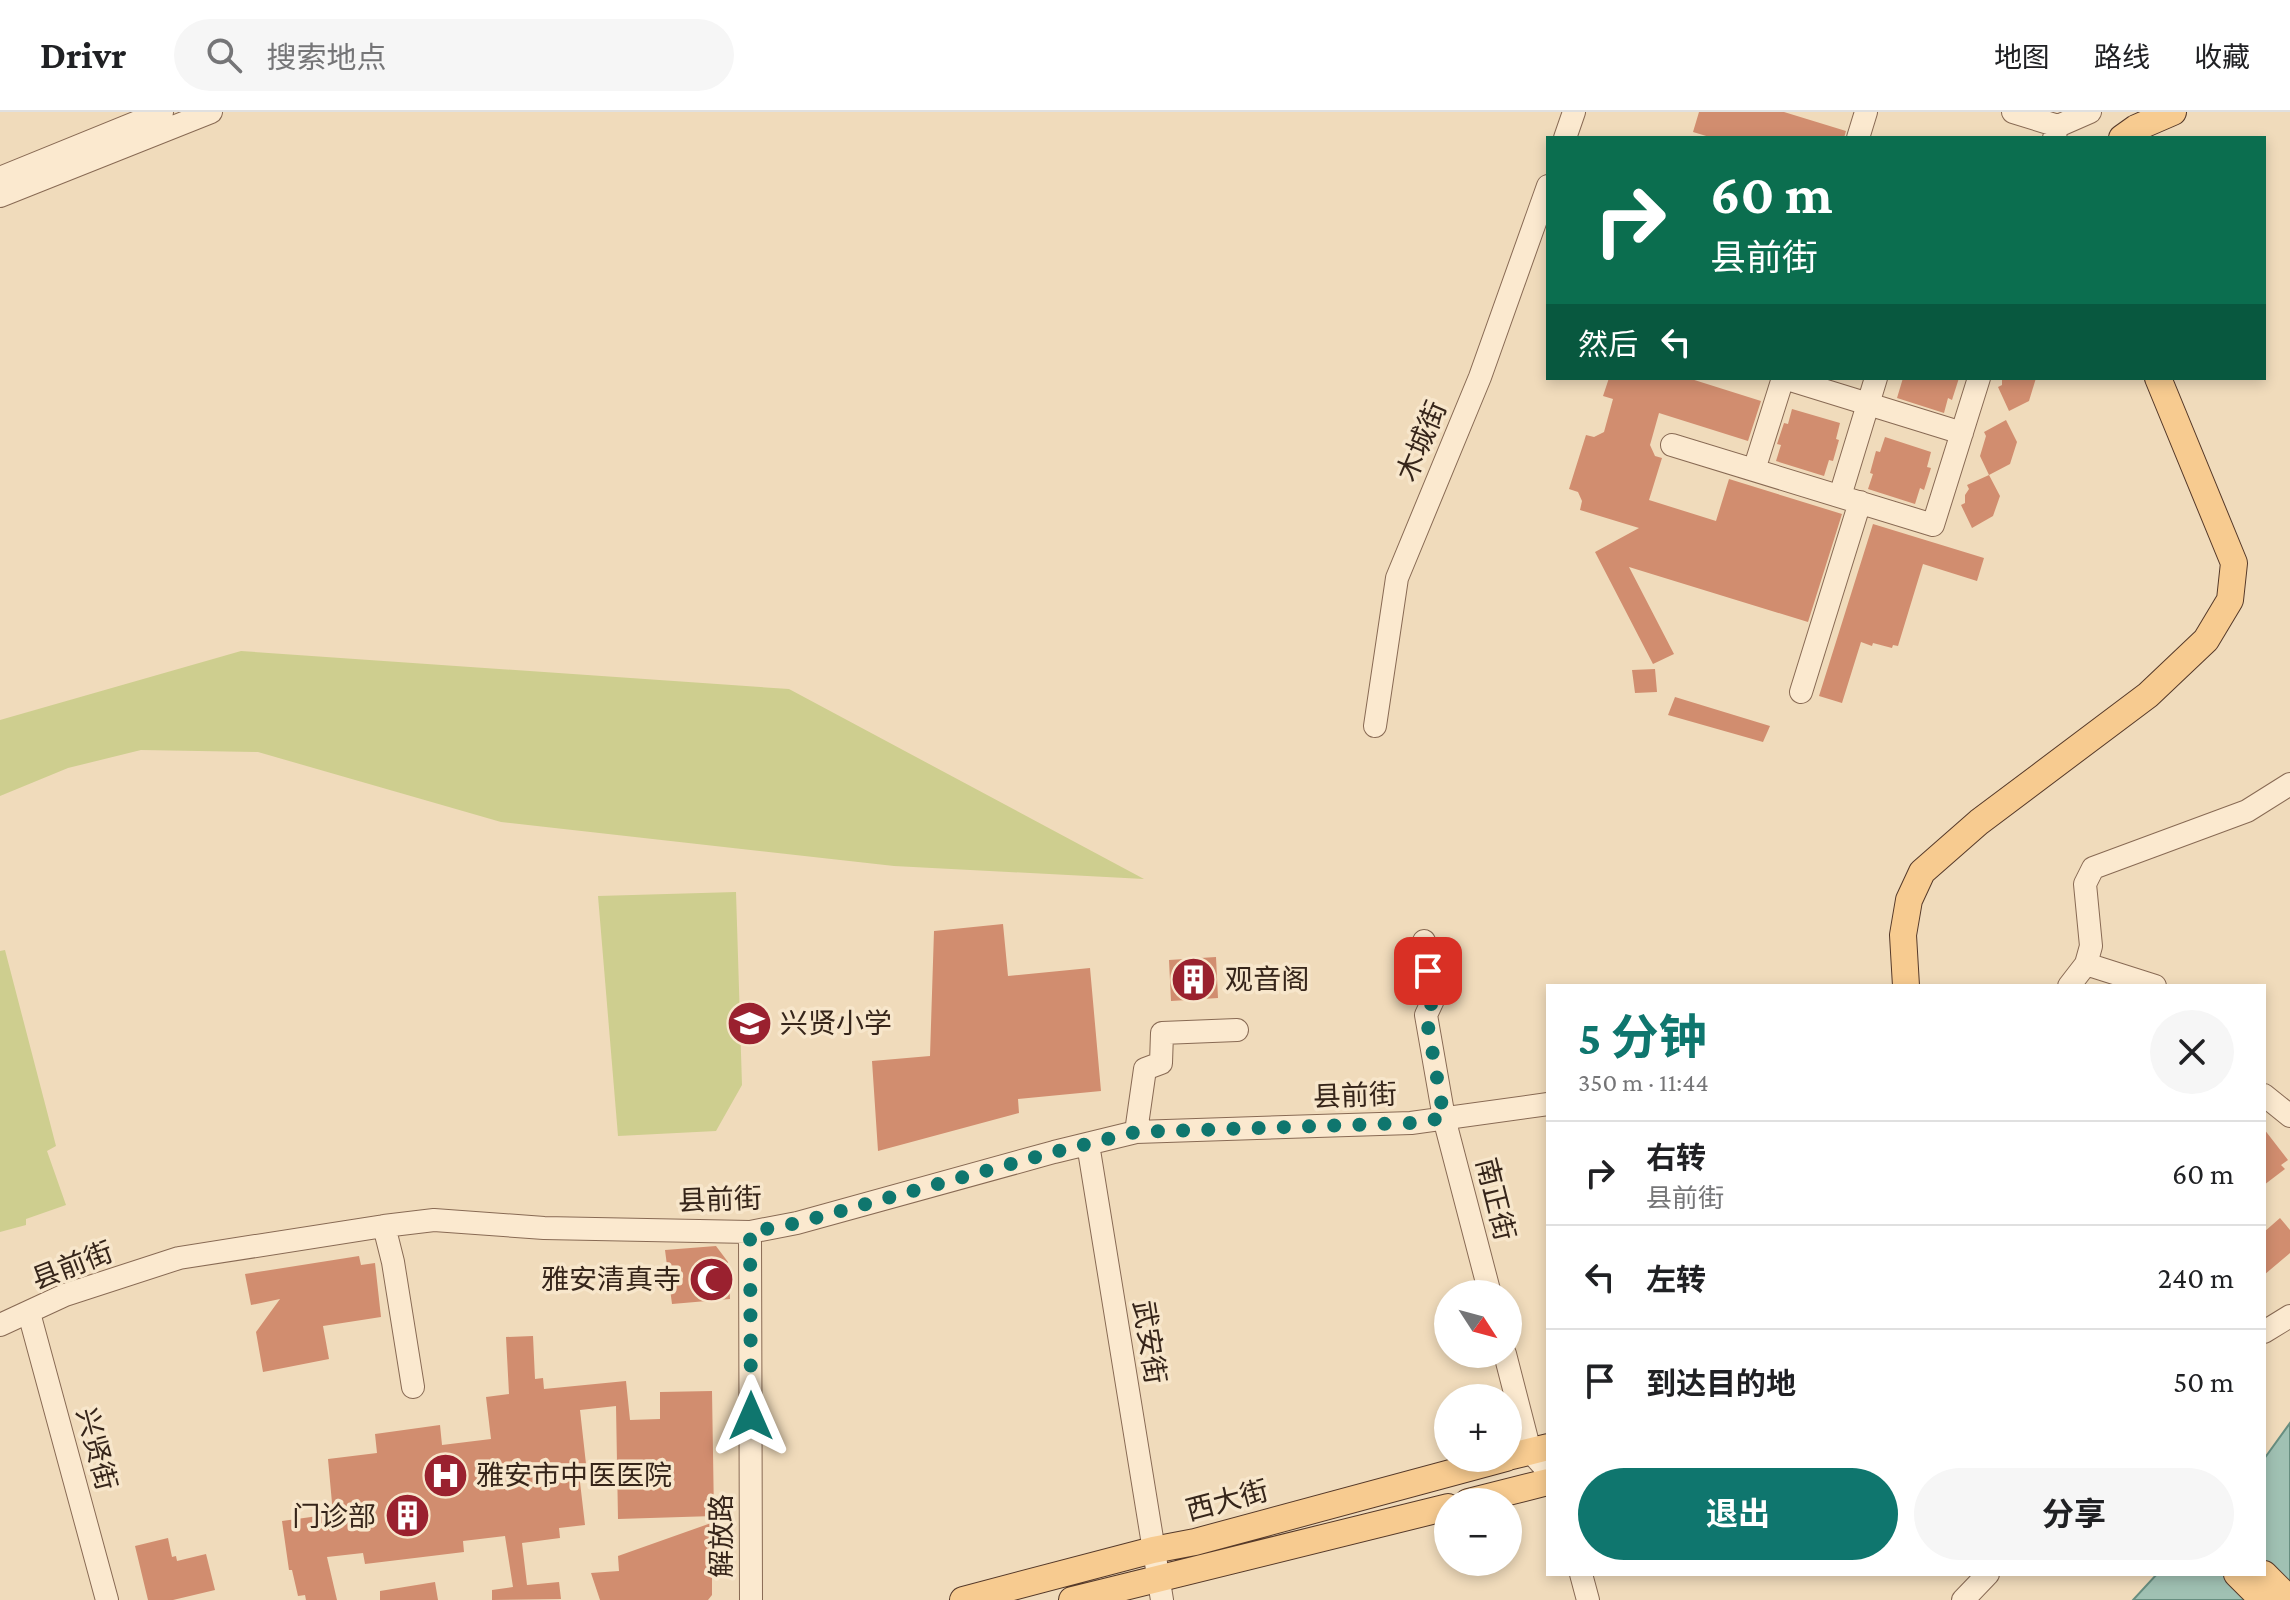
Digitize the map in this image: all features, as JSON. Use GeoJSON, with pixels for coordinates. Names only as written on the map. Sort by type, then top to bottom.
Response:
{"type":"FeatureCollection","features":[{"type":"Feature","properties":{"kind":"main road"},"geometry":{"type":"LineString","coordinates":[[2125,136],[2173,112]]}},
{"type":"Feature","properties":{"kind":"main road"},"geometry":{"type":"LineString","coordinates":[[1906,984],[1903,935],[1909,900],[1922,872],[1979,822],[2148,695],[2206,640],[2230,600],[2234,563],[2159,380]]}},
{"type":"Feature","properties":{"kind":"main road","name":"西大街"},"geometry":{"type":"LineString","coordinates":[[963,1600],[1153,1550],[1195,1542],[1523,1453]]}},
{"type":"Feature","properties":{"kind":"main road"},"geometry":{"type":"LineString","coordinates":[[1522,1488],[1546,1482]]}},
{"type":"Feature","properties":{"kind":"main road","name":"西大街"},"geometry":{"type":"LineString","coordinates":[[1072,1600],[1160,1588],[1434,1511]]}},
{"type":"Feature","properties":{"kind":"main road"},"geometry":{"type":"LineString","coordinates":[[2239,1576],[2263,1600]]}},
{"type":"Feature","properties":{"kind":"main road"},"geometry":{"type":"LineString","coordinates":[[2266,1576],[2290,1600]]}},
{"type":"Feature","properties":{"kind":"street"},"geometry":{"type":"LineString","coordinates":[[0,178],[162,112]]}},
{"type":"Feature","properties":{"kind":"street"},"geometry":{"type":"LineString","coordinates":[[0,196],[211,112]]}},
{"type":"Feature","properties":{"kind":"street"},"geometry":{"type":"LineString","coordinates":[[1566,136],[1574,112]]}},
{"type":"Feature","properties":{"kind":"street"},"geometry":{"type":"LineString","coordinates":[[1859,136],[1866,112]]}},
{"type":"Feature","properties":{"kind":"street"},"geometry":{"type":"LineString","coordinates":[[2013,112],[2056,132],[2090,112]]}},
{"type":"Feature","properties":{"kind":"street","name":"木城街"},"geometry":{"type":"LineString","coordinates":[[1375,726],[1397,578],[1480,377],[1546,192]]}},
{"type":"Feature","properties":{"kind":"street"},"geometry":{"type":"LineString","coordinates":[[1754,470],[1783,380]]}},
{"type":"Feature","properties":{"kind":"street"},"geometry":{"type":"LineString","coordinates":[[1790,380],[1962,433]]}},
{"type":"Feature","properties":{"kind":"street"},"geometry":{"type":"LineString","coordinates":[[1801,692],[1850,499],[1875,380]]}},
{"type":"Feature","properties":{"kind":"street"},"geometry":{"type":"LineString","coordinates":[[1672,445],[1933,525],[1978,380]]}},
{"type":"Feature","properties":{"kind":"street"},"geometry":{"type":"LineString","coordinates":[[2071,984],[2086,964],[2091,946],[2085,884],[2093,868],[2247,811],[2290,784]]}},
{"type":"Feature","properties":{"kind":"street","name":"南正街"},"geometry":{"type":"LineString","coordinates":[[1424,941],[1433,1000],[1426,1015],[1444,1118],[1486,1280]]}},
{"type":"Feature","properties":{"kind":"street"},"geometry":{"type":"LineString","coordinates":[[2086,964],[2149,984]]}},
{"type":"Feature","properties":{"kind":"street"},"geometry":{"type":"LineString","coordinates":[[1136,1132],[1145,1069],[1161,1063],[1162,1033],[1237,1030]]}},
{"type":"Feature","properties":{"kind":"street"},"geometry":{"type":"LineString","coordinates":[[2266,1097],[2290,1116]]}},
{"type":"Feature","properties":{"kind":"street","name":"县前街"},"geometry":{"type":"LineString","coordinates":[[0,1325],[65,1295],[179,1258],[384,1226],[434,1220],[544,1228],[750,1232],[797,1223],[1136,1132],[1411,1123],[1546,1104]]}},
{"type":"Feature","properties":{"kind":"street","name":"武安街"},"geometry":{"type":"LineString","coordinates":[[1088,1144],[1160,1588]]}},
{"type":"Feature","properties":{"kind":"street"},"geometry":{"type":"LineString","coordinates":[[384,1226],[393,1262],[413,1387]]}},
{"type":"Feature","properties":{"kind":"street","name":"解放路"},"geometry":{"type":"LineString","coordinates":[[750,1232],[751,1600]]}},
{"type":"Feature","properties":{"kind":"street","name":"兴贤街"},"geometry":{"type":"LineString","coordinates":[[29,1313],[107,1600]]}},
{"type":"Feature","properties":{"kind":"street"},"geometry":{"type":"LineString","coordinates":[[2266,1331],[2290,1316]]}},
{"type":"Feature","properties":{"kind":"street"},"geometry":{"type":"LineString","coordinates":[[1508,1368],[1523,1453],[1546,1470]]}},
{"type":"Feature","properties":{"kind":"street"},"geometry":{"type":"LineString","coordinates":[[1582,1576],[1588,1600]]}},
{"type":"Feature","properties":{"kind":"street"},"geometry":{"type":"LineString","coordinates":[[1963,1600],[1986,1576]]}},
{"type":"Feature","properties":{"kind":"green space"},"geometry":{"type":"Polygon","coordinates":[[[241,651],[789,689],[1144,879],[894,866],[501,822],[258,752],[141,750],[68,768],[0,796],[0,720],[241,651]]]}},
{"type":"Feature","properties":{"kind":"green space"},"geometry":{"type":"Polygon","coordinates":[[[736,892],[742,1085],[716,1131],[618,1136],[598,896],[736,892]]]}},
{"type":"Feature","properties":{"kind":"green space"},"geometry":{"type":"Polygon","coordinates":[[[5,950],[56,1146],[47,1151],[66,1205],[26,1219],[26,1225],[0,1232],[0,951],[5,950]]]}},
{"type":"Feature","properties":{"kind":"shaded area"},"geometry":{"type":"Polygon","coordinates":[[[2290,1423],[2290,1600],[2133,1600],[2155,1576],[2266,1576],[2266,1456],[2290,1423]]]}},
{"type":"Feature","properties":{"kind":"building"},"geometry":{"type":"Polygon","coordinates":[[[1699,112],[1784,112],[1846,131],[1845,136],[1706,136],[1693,132],[1699,112]]]}},
{"type":"Feature","properties":{"kind":"building"},"geometry":{"type":"Polygon","coordinates":[[[1608,380],[1694,380],[1761,401],[1748,441],[1659,413],[1650,445],[1655,456],[1662,458],[1649,500],[1716,521],[1729,479],[1842,514],[1808,622],[1629,567],[1674,654],[1653,664],[1595,552],[1639,528],[1580,510],[1582,501],[1578,492],[1569,489],[1586,435],[1594,437],[1604,432],[1613,399],[1603,396],[1608,380]]]}},
{"type":"Feature","properties":{"kind":"building"},"geometry":{"type":"Polygon","coordinates":[[[1902,380],[1958,380],[1944,413],[1897,398],[1902,380]]]}},
{"type":"Feature","properties":{"kind":"building"},"geometry":{"type":"Polygon","coordinates":[[[2002,380],[2035,380],[2029,401],[2009,411],[1998,387],[2002,385],[2002,380]]]}},
{"type":"Feature","properties":{"kind":"building"},"geometry":{"type":"Polygon","coordinates":[[[1792,409],[1840,423],[1833,461],[1829,460],[1824,476],[1776,461],[1781,445],[1777,444],[1792,409]]]}},
{"type":"Feature","properties":{"kind":"building"},"geometry":{"type":"Polygon","coordinates":[[[2006,420],[2017,442],[2010,464],[1989,475],[1980,456],[1986,436],[1984,432],[2006,420]]]}},
{"type":"Feature","properties":{"kind":"building"},"geometry":{"type":"Polygon","coordinates":[[[1885,437],[1931,452],[1927,467],[1931,468],[1924,490],[1920,488],[1915,504],[1868,489],[1876,451],[1880,452],[1885,437]]]}},
{"type":"Feature","properties":{"kind":"building"},"geometry":{"type":"Polygon","coordinates":[[[1989,475],[2000,496],[1993,516],[1972,528],[1961,505],[1965,503],[1969,489],[1967,485],[1989,475]]]}},
{"type":"Feature","properties":{"kind":"building"},"geometry":{"type":"Polygon","coordinates":[[[1873,524],[1984,558],[1977,581],[1923,564],[1898,646],[1893,645],[1892,648],[1873,643],[1872,646],[1861,642],[1842,703],[1819,696],[1873,524]]]}},
{"type":"Feature","properties":{"kind":"building"},"geometry":{"type":"Polygon","coordinates":[[[1655,669],[1657,692],[1635,693],[1632,670],[1655,669]]]}},
{"type":"Feature","properties":{"kind":"building"},"geometry":{"type":"Polygon","coordinates":[[[1675,697],[1770,726],[1763,742],[1668,715],[1675,697]]]}},
{"type":"Feature","properties":{"kind":"building"},"geometry":{"type":"Polygon","coordinates":[[[1003,924],[1008,976],[1090,968],[1101,1091],[1018,1099],[1019,1113],[878,1151],[872,1061],[930,1056],[934,931],[1003,924]]]}},
{"type":"Feature","properties":{"kind":"building","name":"观音阁"},"geometry":{"type":"Polygon","coordinates":[[[1216,957],[1218,998],[1171,1001],[1169,960],[1216,957]]]}},
{"type":"Feature","properties":{"kind":"building"},"geometry":{"type":"Polygon","coordinates":[[[2266,1132],[2288,1160],[2281,1165],[2285,1169],[2266,1183],[2266,1132]]]}},
{"type":"Feature","properties":{"kind":"building"},"geometry":{"type":"Polygon","coordinates":[[[2280,1218],[2290,1230],[2290,1253],[2266,1273],[2266,1230],[2280,1218]]]}},
{"type":"Feature","properties":{"kind":"building","name":"雅安清真寺"},"geometry":{"type":"Polygon","coordinates":[[[716,1246],[728,1262],[730,1299],[672,1304],[665,1250],[716,1246]]]}},
{"type":"Feature","properties":{"kind":"building"},"geometry":{"type":"Polygon","coordinates":[[[359,1256],[361,1265],[375,1263],[381,1317],[323,1326],[329,1359],[263,1372],[256,1332],[280,1299],[251,1305],[245,1274],[359,1256]]]}},
{"type":"Feature","properties":{"kind":"building"},"geometry":{"type":"Polygon","coordinates":[[[533,1336],[535,1379],[543,1378],[544,1389],[626,1381],[630,1420],[660,1419],[660,1392],[712,1391],[714,1516],[618,1519],[616,1406],[580,1410],[586,1464],[578,1465],[585,1525],[559,1528],[560,1538],[522,1543],[527,1585],[559,1582],[561,1599],[492,1600],[492,1590],[513,1587],[505,1536],[463,1541],[464,1552],[365,1564],[363,1553],[327,1557],[337,1600],[306,1600],[305,1595],[298,1596],[292,1570],[289,1570],[282,1521],[333,1514],[328,1459],[377,1453],[375,1434],[440,1425],[442,1445],[491,1439],[486,1397],[509,1394],[506,1337],[533,1336]]]}},
{"type":"Feature","properties":{"kind":"building"},"geometry":{"type":"Polygon","coordinates":[[[714,1522],[715,1573],[712,1573],[712,1595],[708,1600],[600,1600],[591,1573],[619,1571],[618,1556],[714,1522]]]}},
{"type":"Feature","properties":{"kind":"building"},"geometry":{"type":"Polygon","coordinates":[[[168,1538],[172,1557],[176,1556],[177,1561],[206,1554],[215,1590],[173,1600],[148,1600],[135,1546],[168,1538]]]}},
{"type":"Feature","properties":{"kind":"building"},"geometry":{"type":"Polygon","coordinates":[[[435,1582],[438,1600],[380,1600],[380,1591],[435,1582]]]}},
{"type":"Feature","properties":{"kind":"place","name":"观音阁"},"geometry":{"type":"Point","coordinates":[1194,979]}},
{"type":"Feature","properties":{"kind":"place","name":"兴贤小学"},"geometry":{"type":"Point","coordinates":[749,1023]}},
{"type":"Feature","properties":{"kind":"place","name":"雅安清真寺"},"geometry":{"type":"Point","coordinates":[712,1279]}},
{"type":"Feature","properties":{"kind":"place","name":"雅安市中医医院"},"geometry":{"type":"Point","coordinates":[445,1475]}},
{"type":"Feature","properties":{"kind":"place","name":"门诊部"},"geometry":{"type":"Point","coordinates":[407,1516]}},
{"type":"Feature","properties":{"kind":"route"},"geometry":{"type":"LineString","coordinates":[[751,1416],[750,1232],[797,1223],[1136,1132],[1411,1123],[1444,1118],[1426,1015],[1433,1000],[1428,971]]}}]}
